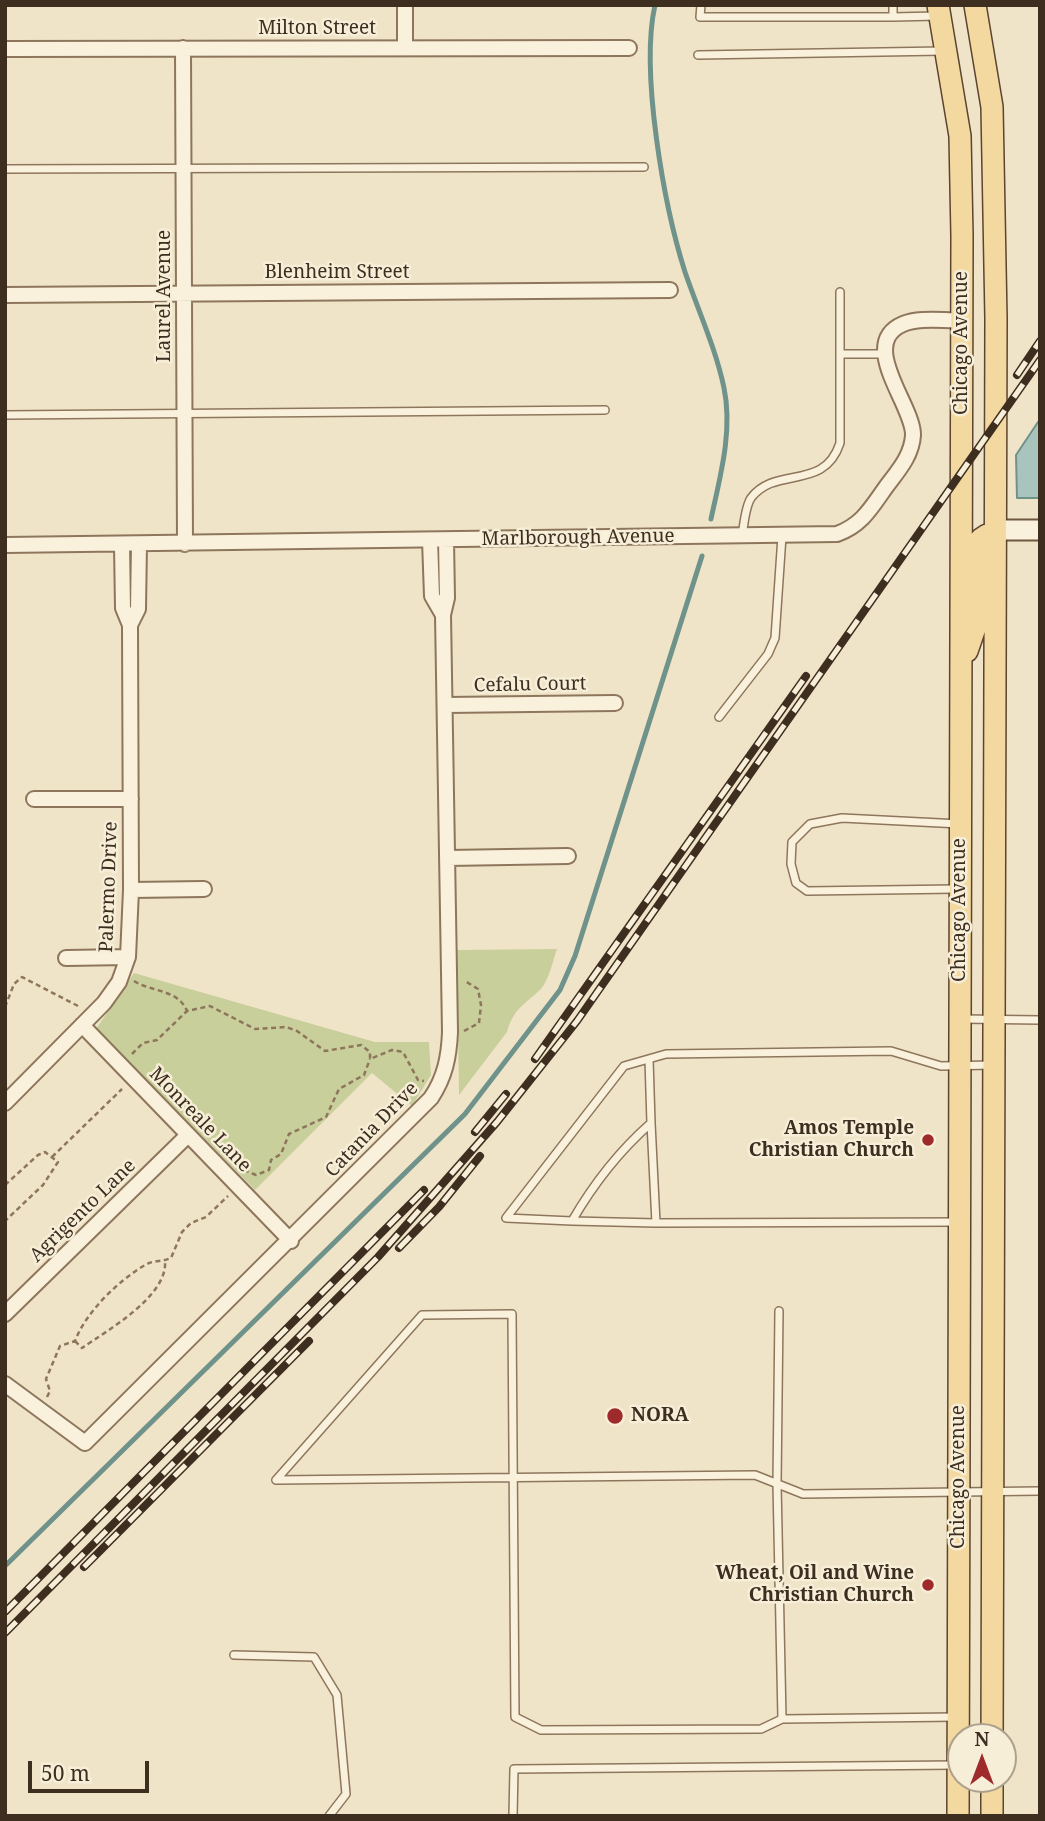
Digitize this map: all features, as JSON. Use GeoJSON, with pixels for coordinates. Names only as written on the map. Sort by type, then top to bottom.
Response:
{"type":"FeatureCollection","features":[{"type":"Feature","properties":{"kind":"main road","name":"Chicago Avenue"},"geometry":{"type":"LineString","coordinates":[[975,5],[992,107],[996,319],[992,1723]]}},
{"type":"Feature","properties":{"kind":"main road","name":"Chicago Avenue"},"geometry":{"type":"LineString","coordinates":[[939,11],[960,136],[962,320],[958,1723]]}},
{"type":"Feature","properties":{"kind":"main road"},"geometry":{"type":"LineString","coordinates":[[962,320],[996,319]]}},
{"type":"Feature","properties":{"kind":"main road"},"geometry":{"type":"LineString","coordinates":[[961,670],[978,619],[981,539],[995,530]]}},
{"type":"Feature","properties":{"kind":"main road","name":"Chicago Avenue"},"geometry":{"type":"LineString","coordinates":[[958,1793],[958,1816]]}},
{"type":"Feature","properties":{"kind":"main road"},"geometry":{"type":"LineString","coordinates":[[992,1793],[992,1816]]}},
{"type":"Feature","properties":{"kind":"street"},"geometry":{"type":"LineString","coordinates":[[405,5],[405,48]]}},
{"type":"Feature","properties":{"kind":"street","name":"Laurel Avenue"},"geometry":{"type":"LineString","coordinates":[[183,48],[185,544]]}},
{"type":"Feature","properties":{"kind":"street","name":"Milton Street"},"geometry":{"type":"LineString","coordinates":[[5,49],[629,48]]}},
{"type":"Feature","properties":{"kind":"street","name":"Blenheim Street"},"geometry":{"type":"LineString","coordinates":[[5,295],[670,290]]}},
{"type":"Feature","properties":{"kind":"street"},"geometry":{"type":"LineString","coordinates":[[886,354],[891,334],[901,324],[962,320]]}},
{"type":"Feature","properties":{"kind":"street","name":"Marlborough Avenue"},"geometry":{"type":"LineString","coordinates":[[5,545],[837,534],[860,525],[908,456],[913,436],[911,418],[886,366],[886,354]]}},
{"type":"Feature","properties":{"kind":"street"},"geometry":{"type":"LineString","coordinates":[[995,530],[1040,530]]}},
{"type":"Feature","properties":{"kind":"street","name":"Catania Drive"},"geometry":{"type":"LineString","coordinates":[[430,540],[432,596],[443,615]]}},
{"type":"Feature","properties":{"kind":"street","name":"Catania Drive"},"geometry":{"type":"LineString","coordinates":[[41,1411],[85,1443],[291,1241],[437,1089],[445,1071],[450,1032],[443,615],[447,598],[446,540]]}},
{"type":"Feature","properties":{"kind":"street","name":"Palermo Drive"},"geometry":{"type":"LineString","coordinates":[[130,625],[138,609],[139,544]]}},
{"type":"Feature","properties":{"kind":"street","name":"Palermo Drive"},"geometry":{"type":"LineString","coordinates":[[5,1102],[93,1014],[119,982],[128,957],[131,890],[130,625],[123,608],[122,545]]}},
{"type":"Feature","properties":{"kind":"street","name":"Cefalu Court"},"geometry":{"type":"LineString","coordinates":[[446,705],[615,703]]}},
{"type":"Feature","properties":{"kind":"street"},"geometry":{"type":"LineString","coordinates":[[34,799],[131,799]]}},
{"type":"Feature","properties":{"kind":"street"},"geometry":{"type":"LineString","coordinates":[[448,858],[568,856]]}},
{"type":"Feature","properties":{"kind":"street"},"geometry":{"type":"LineString","coordinates":[[131,890],[204,889]]}},
{"type":"Feature","properties":{"kind":"street"},"geometry":{"type":"LineString","coordinates":[[66,958],[128,957]]}},
{"type":"Feature","properties":{"kind":"street","name":"Monreale Lane"},"geometry":{"type":"LineString","coordinates":[[82,1026],[291,1241]]}},
{"type":"Feature","properties":{"kind":"street","name":"Agrigento Lane"},"geometry":{"type":"LineString","coordinates":[[5,1314],[188,1135]]}},
{"type":"Feature","properties":{"kind":"street"},"geometry":{"type":"LineString","coordinates":[[5,1384],[41,1411]]}},
{"type":"Feature","properties":{"kind":"lane"},"geometry":{"type":"LineString","coordinates":[[701,5],[700,17],[892,17],[939,11]]}},
{"type":"Feature","properties":{"kind":"lane"},"geometry":{"type":"LineString","coordinates":[[892,17],[893,5]]}},
{"type":"Feature","properties":{"kind":"lane"},"geometry":{"type":"LineString","coordinates":[[698,55],[947,51]]}},
{"type":"Feature","properties":{"kind":"lane"},"geometry":{"type":"LineString","coordinates":[[5,169],[644,167]]}},
{"type":"Feature","properties":{"kind":"lane"},"geometry":{"type":"LineString","coordinates":[[742,537],[750,500],[763,489],[818,472],[835,460],[840,443],[840,292]]}},
{"type":"Feature","properties":{"kind":"lane"},"geometry":{"type":"LineString","coordinates":[[840,354],[886,354]]}},
{"type":"Feature","properties":{"kind":"lane"},"geometry":{"type":"LineString","coordinates":[[5,415],[605,410]]}},
{"type":"Feature","properties":{"kind":"lane"},"geometry":{"type":"LineString","coordinates":[[719,717],[768,654],[775,638],[782,536]]}},
{"type":"Feature","properties":{"kind":"lane"},"geometry":{"type":"LineString","coordinates":[[960,824],[842,818],[810,824],[792,842],[791,864],[796,883],[807,891],[960,889]]}},
{"type":"Feature","properties":{"kind":"lane"},"geometry":{"type":"LineString","coordinates":[[960,1019],[1040,1020]]}},
{"type":"Feature","properties":{"kind":"lane"},"geometry":{"type":"LineString","coordinates":[[959,1222],[656,1223],[506,1218],[624,1066],[666,1054],[891,1051],[923,1063],[993,1065]]}},
{"type":"Feature","properties":{"kind":"lane"},"geometry":{"type":"LineString","coordinates":[[649,1059],[656,1223]]}},
{"type":"Feature","properties":{"kind":"lane"},"geometry":{"type":"LineString","coordinates":[[572,1221],[593,1185],[622,1149],[651,1123]]}},
{"type":"Feature","properties":{"kind":"lane"},"geometry":{"type":"LineString","coordinates":[[779,1311],[777,1484],[782,1719]]}},
{"type":"Feature","properties":{"kind":"lane"},"geometry":{"type":"LineString","coordinates":[[958,1717],[782,1719],[761,1729],[541,1730],[515,1717],[513,1479],[512,1314],[422,1315],[276,1480],[513,1479],[755,1475],[803,1494],[1040,1491]]}},
{"type":"Feature","properties":{"kind":"lane"},"geometry":{"type":"LineString","coordinates":[[233,1655],[314,1657],[337,1695],[346,1794],[329,1816]]}},
{"type":"Feature","properties":{"kind":"lane"},"geometry":{"type":"LineString","coordinates":[[513,1816],[514,1769],[947,1765]]}},
{"type":"Feature","properties":{"kind":"path"},"geometry":{"type":"LineString","coordinates":[[5,1007],[14,984],[22,977],[93,1014]]}},
{"type":"Feature","properties":{"kind":"path"},"geometry":{"type":"LineString","coordinates":[[461,1032],[479,1023],[481,1005],[478,989],[462,979]]}},
{"type":"Feature","properties":{"kind":"path"},"geometry":{"type":"LineString","coordinates":[[128,989],[132,980],[158,988],[184,1003],[187,1011]]}},
{"type":"Feature","properties":{"kind":"path"},"geometry":{"type":"LineString","coordinates":[[127,1059],[143,1042],[158,1040],[187,1011],[210,1006],[255,1029],[286,1027],[297,1031],[325,1051],[361,1045],[370,1052],[364,1075],[339,1089],[326,1117],[289,1134],[281,1154],[271,1160],[269,1170],[256,1175],[240,1167]]}},
{"type":"Feature","properties":{"kind":"path"},"geometry":{"type":"LineString","coordinates":[[370,1059],[392,1050],[403,1052],[418,1080],[437,1089]]}},
{"type":"Feature","properties":{"kind":"path"},"geometry":{"type":"LineString","coordinates":[[52,1157],[133,1078]]}},
{"type":"Feature","properties":{"kind":"path"},"geometry":{"type":"LineString","coordinates":[[5,1185],[38,1155],[46,1152],[58,1162],[43,1185],[5,1221]]}},
{"type":"Feature","properties":{"kind":"path"},"geometry":{"type":"LineString","coordinates":[[75,1342],[79,1329],[101,1303],[148,1263],[171,1258],[182,1232],[191,1223],[206,1217],[238,1186]]}},
{"type":"Feature","properties":{"kind":"path"},"geometry":{"type":"LineString","coordinates":[[75,1342],[82,1348],[128,1317],[155,1290],[166,1272],[166,1261]]}},
{"type":"Feature","properties":{"kind":"path"},"geometry":{"type":"LineString","coordinates":[[41,1411],[50,1391],[46,1379],[60,1346],[75,1342]]}},
{"type":"Feature","properties":{"kind":"green space"},"geometry":{"type":"Polygon","coordinates":[[[557,949],[543,986],[516,1012],[507,1032],[459,1095],[457,950],[557,949]]]}},
{"type":"Feature","properties":{"kind":"green space"},"geometry":{"type":"Polygon","coordinates":[[[134,973],[375,1042],[429,1042],[431,1075],[412,1106],[372,1073],[255,1190],[96,1029],[134,973]]]}},
{"type":"Feature","properties":{"kind":"water"},"geometry":{"type":"Polygon","coordinates":[[[1040,419],[1040,498],[1017,498],[1016,455],[1040,419]]]}},
{"type":"Feature","properties":{"kind":"waterway"},"geometry":{"type":"LineString","coordinates":[[655,5],[650,66],[662,176],[677,244],[716,359],[726,404],[724,454],[711,519]]}},
{"type":"Feature","properties":{"kind":"waterway"},"geometry":{"type":"LineString","coordinates":[[5,1566],[465,1114],[560,990],[575,956],[702,556]]}},
{"type":"Feature","properties":{"kind":"railway"},"geometry":{"type":"LineString","coordinates":[[1017,375],[1040,341]]}},
{"type":"Feature","properties":{"kind":"railway"},"geometry":{"type":"LineString","coordinates":[[5,1633],[378,1257],[497,1122],[577,1021],[1040,360]]}},
{"type":"Feature","properties":{"kind":"railway"},"geometry":{"type":"LineString","coordinates":[[535,1059],[806,676]]}},
{"type":"Feature","properties":{"kind":"railway"},"geometry":{"type":"LineString","coordinates":[[475,1132],[506,1094]]}},
{"type":"Feature","properties":{"kind":"railway"},"geometry":{"type":"LineString","coordinates":[[399,1248],[439,1207],[480,1156]]}},
{"type":"Feature","properties":{"kind":"railway"},"geometry":{"type":"LineString","coordinates":[[5,1612],[424,1190]]}},
{"type":"Feature","properties":{"kind":"railway"},"geometry":{"type":"LineString","coordinates":[[84,1567],[309,1341]]}},
{"type":"Feature","properties":{"kind":"place","name":"Amos Temple Christian Church"},"geometry":{"type":"Point","coordinates":[928,1140]}},
{"type":"Feature","properties":{"kind":"place","name":"NORA"},"geometry":{"type":"Point","coordinates":[615,1416]}},
{"type":"Feature","properties":{"kind":"place","name":"Wheat, Oil and Wine Christian Church"},"geometry":{"type":"Point","coordinates":[928,1585]}}]}
